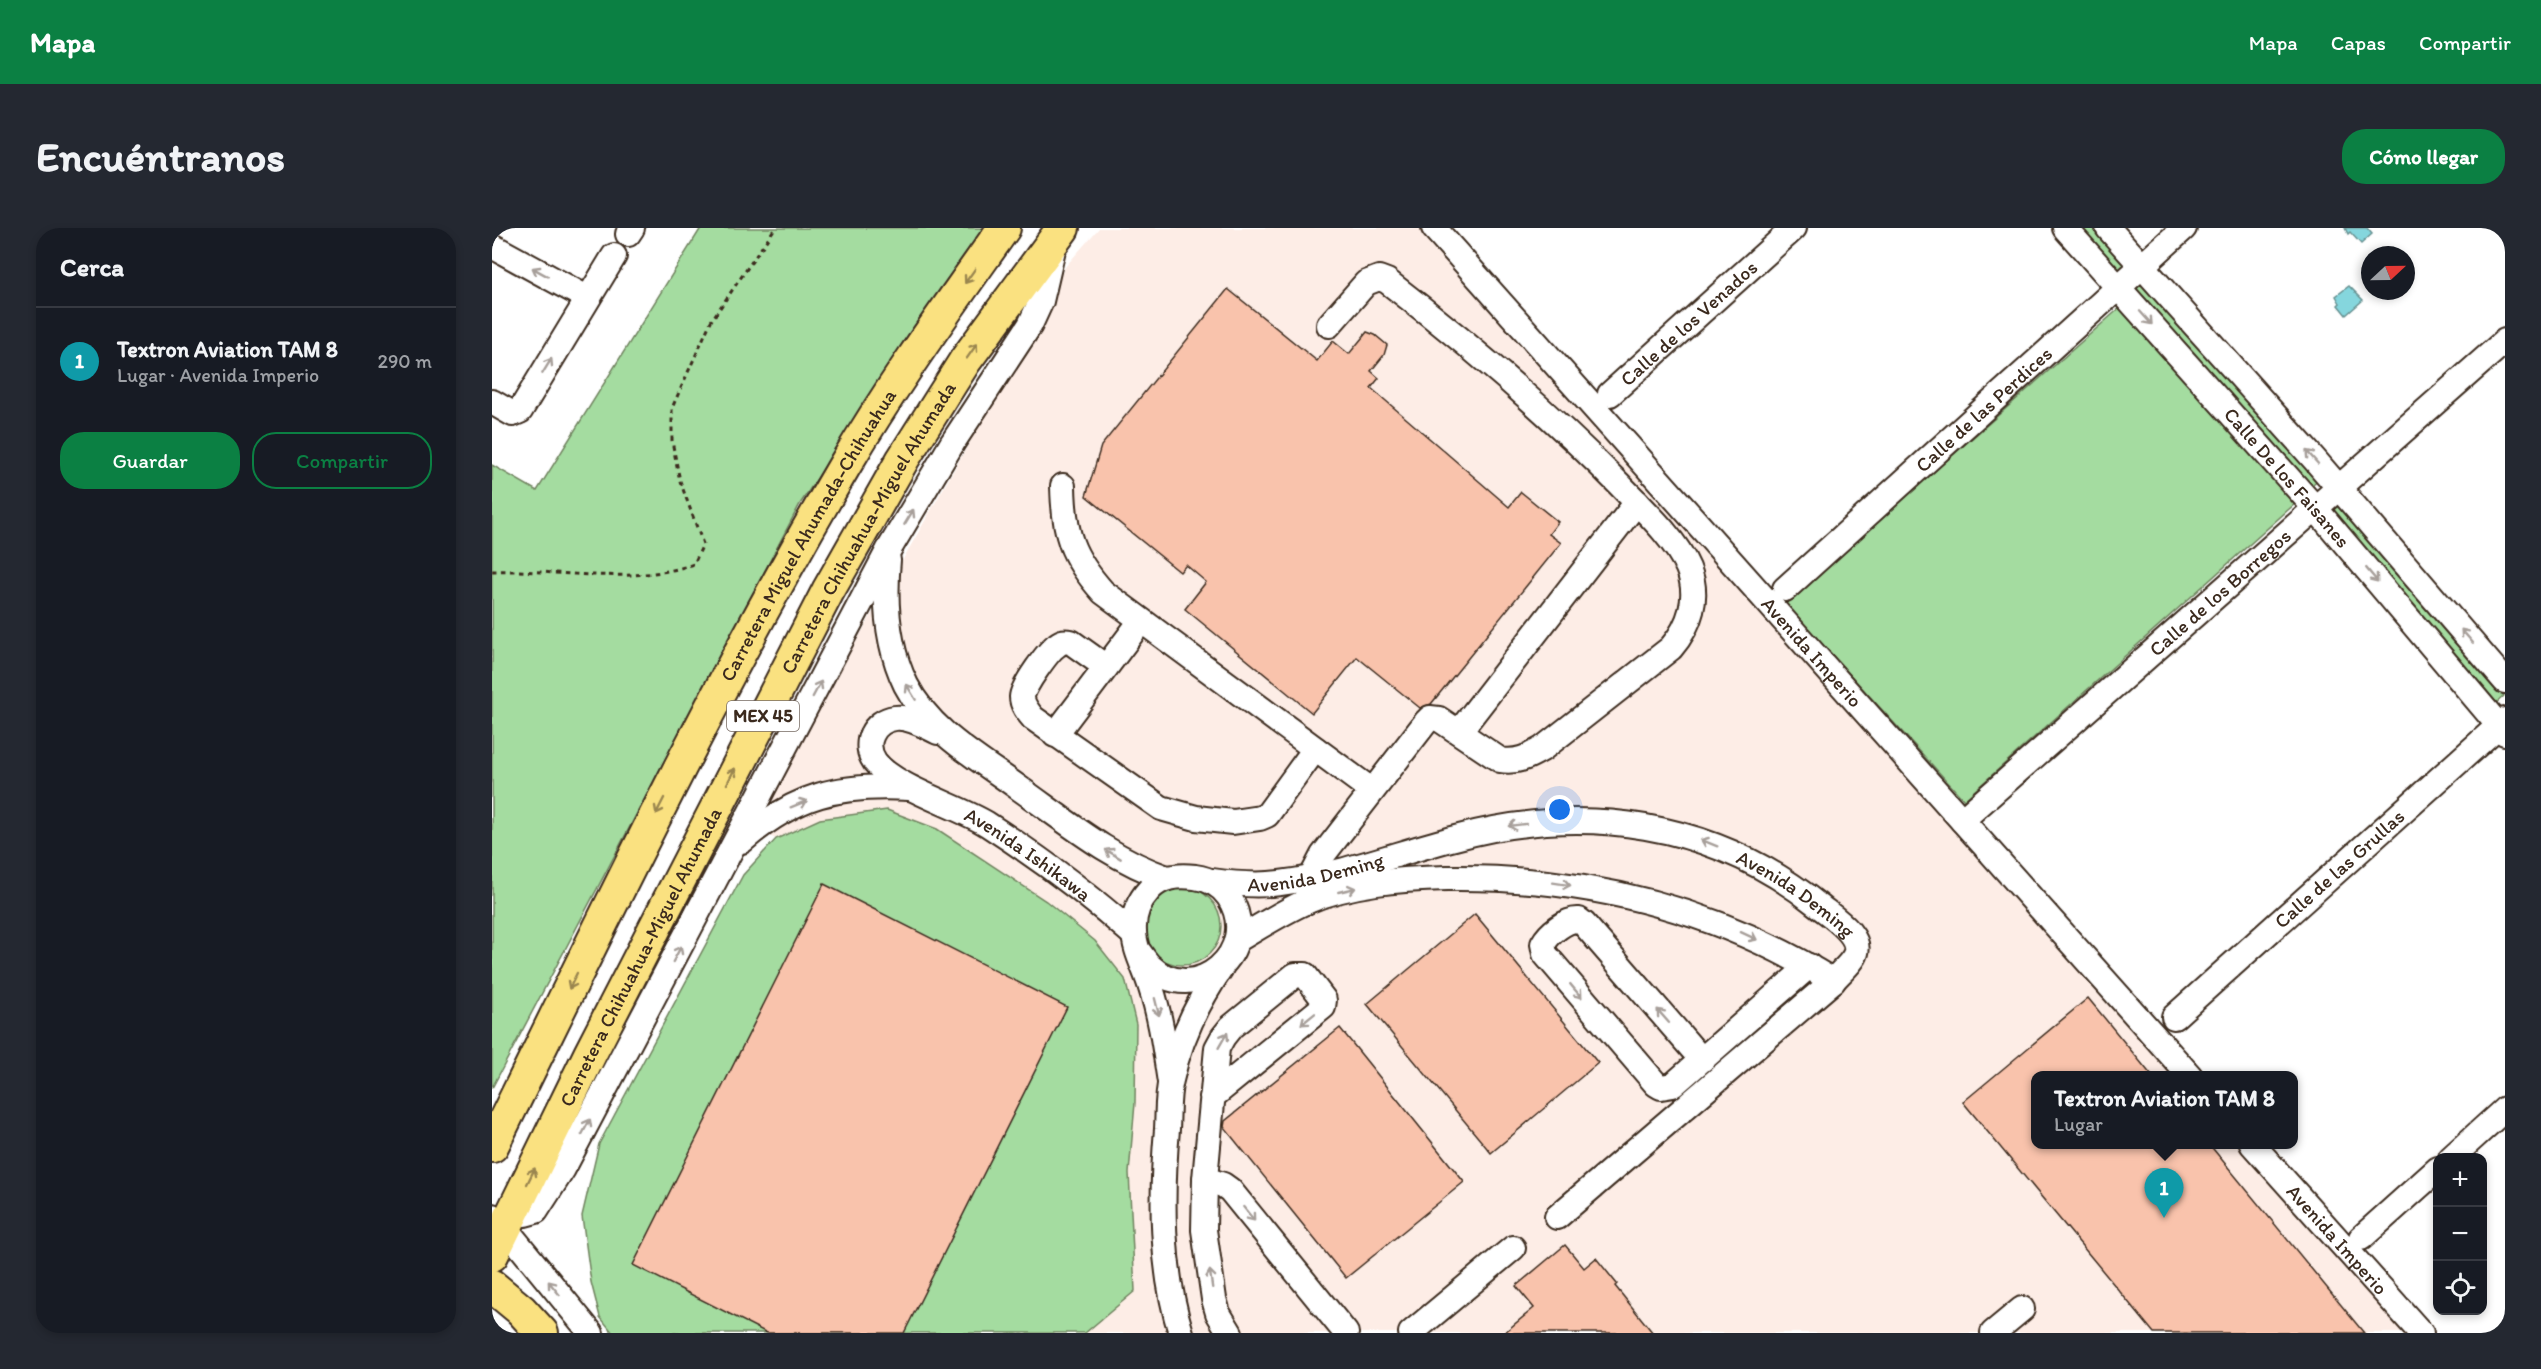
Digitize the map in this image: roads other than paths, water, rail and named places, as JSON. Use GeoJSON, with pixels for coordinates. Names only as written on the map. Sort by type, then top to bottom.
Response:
{"type":"FeatureCollection","features":[{"type":"Feature","properties":{"kind":"main road","name":"Carretera Miguel Ahumada-Chihuahua"},"geometry":{"type":"LineString","coordinates":[[492,1146],[661,804],[770,597],[846,463],[932,329],[1004,228]]}},
{"type":"Feature","properties":{"kind":"main road","name":"Carretera Chihuahua-Miguel Ahumada"},"geometry":{"type":"LineString","coordinates":[[501,1228],[828,591],[903,459],[965,361],[1059,233]]}},
{"type":"Feature","properties":{"kind":"main road"},"geometry":{"type":"LineString","coordinates":[[492,1286],[521,1310],[542,1333]]}},
{"type":"Feature","properties":{"kind":"street","name":"Avenida Imperio"},"geometry":{"type":"LineString","coordinates":[[1434,228],[2186,1071]]}},
{"type":"Feature","properties":{"kind":"street","name":"Calle de los Venados"},"geometry":{"type":"LineString","coordinates":[[1610,394],[1794,228]]}},
{"type":"Feature","properties":{"kind":"street","name":"Calle De los Faisanes"},"geometry":{"type":"LineString","coordinates":[[2065,228],[2316,509],[2503,726]]}},
{"type":"Feature","properties":{"kind":"street","name":"Calle De los Faisanes"},"geometry":{"type":"LineString","coordinates":[[2108,228],[2340,488],[2505,681]]}},
{"type":"Feature","properties":{"kind":"street","name":"Calle de las Perdices"},"geometry":{"type":"LineString","coordinates":[[1785,589],[2184,228]]}},
{"type":"Feature","properties":{"kind":"street"},"geometry":{"type":"LineString","coordinates":[[591,1333],[501,1228],[532,1214],[549,1194],[734,848],[888,552],[953,442],[1029,325],[1041,301],[1059,233]]}},
{"type":"Feature","properties":{"kind":"street"},"geometry":{"type":"LineString","coordinates":[[492,246],[587,298]]}},
{"type":"Feature","properties":{"kind":"street"},"geometry":{"type":"LineString","coordinates":[[492,402],[513,414],[520,411],[614,256]]}},
{"type":"Feature","properties":{"kind":"street"},"geometry":{"type":"LineString","coordinates":[[1306,902],[1311,878],[1323,855],[1371,790],[1430,718],[1439,718],[1500,760],[1511,762],[1525,759],[1542,749],[1671,648],[1685,632],[1691,613],[1693,592],[1689,569],[1676,548],[1637,502],[1533,400],[1464,340],[1386,281],[1379,278],[1366,283],[1329,326]]}},
{"type":"Feature","properties":{"kind":"street","name":"Calle de los Borregos"},"geometry":{"type":"LineString","coordinates":[[1962,820],[2505,341]]}},
{"type":"Feature","properties":{"kind":"street"},"geometry":{"type":"LineString","coordinates":[[1063,486],[1063,516],[1070,543],[1083,570],[1103,592],[1371,790]]}},
{"type":"Feature","properties":{"kind":"street"},"geometry":{"type":"LineString","coordinates":[[1459,732],[1637,502]]}},
{"type":"Feature","properties":{"kind":"street"},"geometry":{"type":"LineString","coordinates":[[888,552],[886,617],[894,653],[906,685],[925,714],[948,737],[1098,845],[1143,869],[1167,878]]}},
{"type":"Feature","properties":{"kind":"street"},"geometry":{"type":"LineString","coordinates":[[1055,735],[1141,621]]}},
{"type":"Feature","properties":{"kind":"street"},"geometry":{"type":"LineString","coordinates":[[1106,667],[1071,642],[1064,641],[1055,646],[1023,689],[1022,698],[1033,718],[1161,808],[1196,818],[1233,822],[1260,818],[1267,815],[1315,749]]}},
{"type":"Feature","properties":{"kind":"street"},"geometry":{"type":"LineString","coordinates":[[912,789],[875,762],[870,752],[869,739],[875,727],[885,720],[897,717],[909,719],[948,737]]}},
{"type":"Feature","properties":{"kind":"street","name":"Calle de las Grullas"},"geometry":{"type":"LineString","coordinates":[[2174,1017],[2503,726]]}},
{"type":"Feature","properties":{"kind":"street"},"geometry":{"type":"LineString","coordinates":[[734,848],[764,822],[793,805],[828,793],[869,786],[912,789]]}},
{"type":"Feature","properties":{"kind":"street","name":"Avenida Ishikawa"},"geometry":{"type":"LineString","coordinates":[[912,789],[948,803],[986,824],[1105,909],[1136,943],[1150,967],[1167,977],[1186,981],[1204,977],[1221,968]]}},
{"type":"Feature","properties":{"kind":"street","name":"Avenida Deming"},"geometry":{"type":"LineString","coordinates":[[1212,881],[1244,885],[1278,884],[1311,878],[1496,827],[1558,819],[1635,824],[1704,841],[1764,868],[1842,924],[1857,947],[1855,957],[1833,981],[1809,966],[1745,934],[1687,911],[1625,894],[1548,882],[1419,879],[1344,890],[1306,902],[1237,940]]}},
{"type":"Feature","properties":{"kind":"street"},"geometry":{"type":"LineString","coordinates":[[1170,1082],[1157,1008],[1136,943],[1134,917],[1140,900],[1152,887],[1167,878],[1184,875],[1212,881],[1225,892],[1235,906],[1239,923],[1237,940],[1231,955],[1203,993],[1190,1019],[1170,1082],[1165,1153],[1164,1216],[1167,1270],[1181,1333]]}},
{"type":"Feature","properties":{"kind":"street"},"geometry":{"type":"LineString","coordinates":[[1702,1060],[1579,920],[1567,921],[1545,940],[1543,944],[1545,954],[1661,1087],[1673,1085],[1702,1060],[1809,966]]}},
{"type":"Feature","properties":{"kind":"street"},"geometry":{"type":"LineString","coordinates":[[1212,1097],[1323,1007],[1324,999],[1305,975],[1295,975],[1223,1036],[1217,1048],[1212,1097],[1205,1179],[1204,1230],[1214,1299],[1218,1313],[1230,1333]]}},
{"type":"Feature","properties":{"kind":"street"},"geometry":{"type":"LineString","coordinates":[[1557,1217],[1833,981]]}},
{"type":"Feature","properties":{"kind":"street"},"geometry":{"type":"LineString","coordinates":[[2457,1153],[2505,1109]]}},
{"type":"Feature","properties":{"kind":"street","name":"Avenida Imperio"},"geometry":{"type":"LineString","coordinates":[[2256,1149],[2421,1333]]}},
{"type":"Feature","properties":{"kind":"street"},"geometry":{"type":"LineString","coordinates":[[2361,1238],[2433,1173]]}},
{"type":"Feature","properties":{"kind":"street"},"geometry":{"type":"LineString","coordinates":[[1205,1179],[1230,1190],[1346,1333]]}},
{"type":"Feature","properties":{"kind":"street"},"geometry":{"type":"LineString","coordinates":[[1411,1333],[1513,1248]]}},
{"type":"Feature","properties":{"kind":"street"},"geometry":{"type":"LineString","coordinates":[[1993,1333],[2022,1309]]}},
{"type":"Feature","properties":{"kind":"water"},"geometry":{"type":"Polygon","coordinates":[[[2345,228],[2367,228],[2372,234],[2361,244],[2350,232],[2348,234],[2345,228]]]}},
{"type":"Feature","properties":{"kind":"water"},"geometry":{"type":"Polygon","coordinates":[[[2349,286],[2363,300],[2346,315],[2338,305],[2340,303],[2336,296],[2349,286]]]}},
{"type":"Feature","properties":{"kind":"place","name":"Textron Aviation TAM 8"},"geometry":{"type":"Point","coordinates":[2164,1218]}}]}
